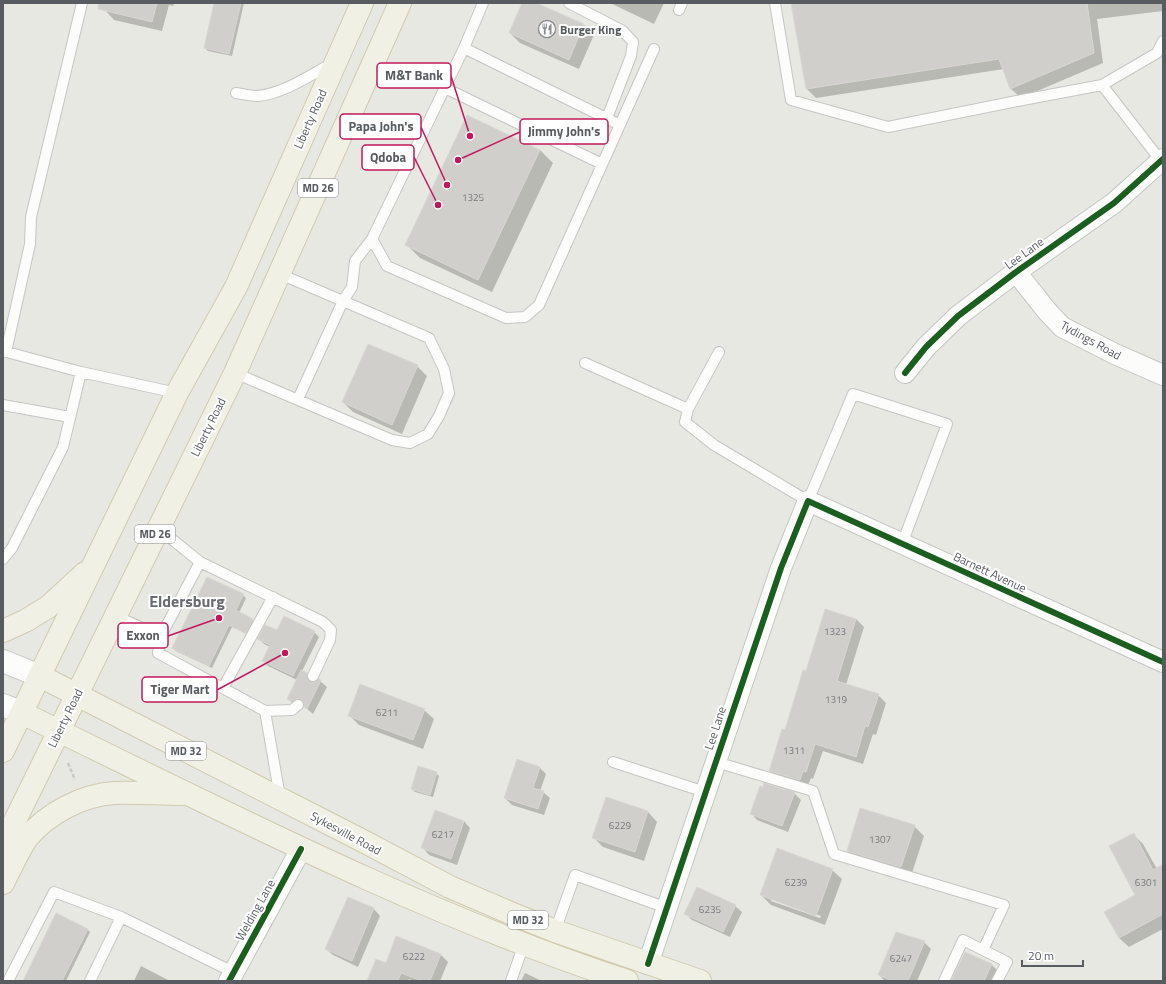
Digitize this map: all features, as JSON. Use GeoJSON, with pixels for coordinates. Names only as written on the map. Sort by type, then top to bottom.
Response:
{"type":"FeatureCollection","features":[{"type":"Feature","properties":{"kind":"main road","name":"Liberty Road"},"geometry":{"type":"LineString","coordinates":[[3,751],[12,709],[40,676],[177,393],[236,287],[362,3]]}},
{"type":"Feature","properties":{"kind":"main road","name":"Liberty Road"},"geometry":{"type":"LineString","coordinates":[[3,845],[235,373],[400,3]]}},
{"type":"Feature","properties":{"kind":"main road"},"geometry":{"type":"LineString","coordinates":[[3,632],[48,607],[94,566]]}},
{"type":"Feature","properties":{"kind":"main road","name":"Sykesville Road"},"geometry":{"type":"LineString","coordinates":[[3,661],[40,676],[450,887],[555,931],[700,981]]}},
{"type":"Feature","properties":{"kind":"main road","name":"MD 32"},"geometry":{"type":"LineString","coordinates":[[12,709],[301,849],[430,906],[618,980]]}},
{"type":"Feature","properties":{"kind":"main road"},"geometry":{"type":"LineString","coordinates":[[3,883],[27,838],[46,820],[65,808],[83,800],[113,793],[189,794]]}},
{"type":"Feature","properties":{"kind":"street","name":"Lee Lane"},"geometry":{"type":"LineString","coordinates":[[905,373],[926,347],[958,316],[1016,272],[1114,203],[1162,161]]}},
{"type":"Feature","properties":{"kind":"street","name":"Tydings Road"},"geometry":{"type":"LineString","coordinates":[[1016,272],[1047,311],[1062,327],[1115,354],[1163,375]]}},
{"type":"Feature","properties":{"kind":"street","name":"Lee Lane"},"geometry":{"type":"LineString","coordinates":[[648,964],[781,568],[808,501]]}},
{"type":"Feature","properties":{"kind":"street","name":"Barnett Avenue"},"geometry":{"type":"LineString","coordinates":[[808,501],[1163,662]]}},
{"type":"Feature","properties":{"kind":"street","name":"Welding Lane"},"geometry":{"type":"LineString","coordinates":[[231,976],[301,849]]}},
{"type":"Feature","properties":{"kind":"lane"},"geometry":{"type":"LineString","coordinates":[[82,3],[31,217],[30,244],[4,352],[81,372],[177,393]]}},
{"type":"Feature","properties":{"kind":"lane"},"geometry":{"type":"LineString","coordinates":[[298,399],[343,301],[352,287],[355,261],[372,239],[464,48],[483,3]]}},
{"type":"Feature","properties":{"kind":"lane"},"geometry":{"type":"LineString","coordinates":[[569,3],[623,31],[633,42],[631,56],[607,118]]}},
{"type":"Feature","properties":{"kind":"lane"},"geometry":{"type":"LineString","coordinates":[[775,3],[791,100],[888,127],[1017,101],[1102,86],[1157,53],[1163,41]]}},
{"type":"Feature","properties":{"kind":"lane"},"geometry":{"type":"LineString","coordinates":[[464,48],[620,125]]}},
{"type":"Feature","properties":{"kind":"lane"},"geometry":{"type":"LineString","coordinates":[[372,239],[387,266],[506,318],[525,318],[539,305],[654,49]]}},
{"type":"Feature","properties":{"kind":"lane"},"geometry":{"type":"LineString","coordinates":[[236,93],[257,96],[272,93],[289,86],[336,61]]}},
{"type":"Feature","properties":{"kind":"lane"},"geometry":{"type":"LineString","coordinates":[[1102,86],[1162,161]]}},
{"type":"Feature","properties":{"kind":"lane"},"geometry":{"type":"LineString","coordinates":[[445,88],[602,164]]}},
{"type":"Feature","properties":{"kind":"lane"},"geometry":{"type":"LineString","coordinates":[[235,373],[392,440],[410,443],[428,434],[439,416],[449,393],[444,369],[429,338],[280,274]]}},
{"type":"Feature","properties":{"kind":"lane"},"geometry":{"type":"LineString","coordinates":[[719,352],[688,409],[685,422],[714,446],[808,501],[853,394],[947,424],[902,544]]}},
{"type":"Feature","properties":{"kind":"lane"},"geometry":{"type":"LineString","coordinates":[[585,363],[688,409]]}},
{"type":"Feature","properties":{"kind":"lane"},"geometry":{"type":"LineString","coordinates":[[3,559],[12,548],[61,452],[81,372]]}},
{"type":"Feature","properties":{"kind":"lane"},"geometry":{"type":"LineString","coordinates":[[3,405],[70,416]]}},
{"type":"Feature","properties":{"kind":"lane"},"geometry":{"type":"LineString","coordinates":[[158,528],[200,562],[324,622],[331,630],[330,640],[313,676]]}},
{"type":"Feature","properties":{"kind":"lane"},"geometry":{"type":"LineString","coordinates":[[200,562],[161,636],[158,653],[265,711],[292,710],[298,705]]}},
{"type":"Feature","properties":{"kind":"lane"},"geometry":{"type":"LineString","coordinates":[[223,688],[273,597]]}},
{"type":"Feature","properties":{"kind":"lane"},"geometry":{"type":"LineString","coordinates":[[115,616],[161,636]]}},
{"type":"Feature","properties":{"kind":"lane"},"geometry":{"type":"LineString","coordinates":[[265,711],[280,799]]}},
{"type":"Feature","properties":{"kind":"lane"},"geometry":{"type":"LineString","coordinates":[[613,762],[705,792]]}},
{"type":"Feature","properties":{"kind":"lane"},"geometry":{"type":"LineString","coordinates":[[716,762],[813,791],[834,854],[1004,905],[983,950]]}},
{"type":"Feature","properties":{"kind":"lane"},"geometry":{"type":"LineString","coordinates":[[555,931],[575,875],[666,908]]}},
{"type":"Feature","properties":{"kind":"lane"},"geometry":{"type":"LineString","coordinates":[[8,981],[54,892],[121,917],[231,976]]}},
{"type":"Feature","properties":{"kind":"lane"},"geometry":{"type":"LineString","coordinates":[[90,981],[121,917]]}},
{"type":"Feature","properties":{"kind":"lane"},"geometry":{"type":"LineString","coordinates":[[944,981],[963,940],[1007,962],[997,981]]}},
{"type":"Feature","properties":{"kind":"lane"},"geometry":{"type":"LineString","coordinates":[[511,981],[524,944]]}},
{"type":"Feature","properties":{"kind":"path"},"geometry":{"type":"LineString","coordinates":[[66,760],[78,785]]}},
{"type":"Feature","properties":{"kind":"building"},"geometry":{"type":"Polygon","coordinates":[[[99,3],[157,3],[152,22],[98,9],[99,3]]]}},
{"type":"Feature","properties":{"kind":"building"},"geometry":{"type":"Polygon","coordinates":[[[214,3],[241,3],[229,54],[204,48],[214,3]]]}},
{"type":"Feature","properties":{"kind":"building","name":"Burger King"},"geometry":{"type":"Polygon","coordinates":[[[522,3],[536,3],[584,24],[569,60],[509,33],[522,3]]]}},
{"type":"Feature","properties":{"kind":"building"},"geometry":{"type":"Polygon","coordinates":[[[791,3],[1087,3],[1094,53],[1010,89],[999,59],[806,89],[791,3]]]}},
{"type":"Feature","properties":{"kind":"building"},"geometry":{"type":"Polygon","coordinates":[[[467,115],[540,150],[478,280],[405,245],[467,115]]]}},
{"type":"Feature","properties":{"kind":"building"},"geometry":{"type":"Polygon","coordinates":[[[368,344],[418,365],[392,425],[342,402],[368,344]]]}},
{"type":"Feature","properties":{"kind":"building"},"geometry":{"type":"Polygon","coordinates":[[[207,577],[244,594],[236,610],[253,619],[246,633],[229,625],[209,666],[172,648],[207,577]]]}},
{"type":"Feature","properties":{"kind":"building"},"geometry":{"type":"Polygon","coordinates":[[[825,609],[856,619],[837,681],[879,694],[868,727],[865,726],[856,757],[815,744],[806,772],[803,771],[800,780],[769,771],[782,729],[785,730],[803,670],[806,671],[825,609]]]}},
{"type":"Feature","properties":{"kind":"building"},"geometry":{"type":"Polygon","coordinates":[[[284,616],[315,631],[293,676],[262,661],[270,645],[257,639],[265,625],[277,630],[284,616]]]}},
{"type":"Feature","properties":{"kind":"building"},"geometry":{"type":"Polygon","coordinates":[[[301,670],[307,673],[307,677],[310,682],[314,682],[319,679],[321,680],[307,709],[304,707],[301,699],[292,701],[287,699],[301,670]]]}},
{"type":"Feature","properties":{"kind":"building"},"geometry":{"type":"Polygon","coordinates":[[[360,684],[425,709],[413,740],[348,716],[360,684]]]}},
{"type":"Feature","properties":{"kind":"building"},"geometry":{"type":"Polygon","coordinates":[[[517,759],[540,767],[533,788],[544,791],[538,809],[504,798],[517,759]]]}},
{"type":"Feature","properties":{"kind":"building"},"geometry":{"type":"Polygon","coordinates":[[[418,766],[437,772],[430,795],[411,789],[418,766]]]}},
{"type":"Feature","properties":{"kind":"building"},"geometry":{"type":"Polygon","coordinates":[[[764,783],[795,792],[782,826],[750,814],[760,786],[763,787],[764,783]]]}},
{"type":"Feature","properties":{"kind":"building"},"geometry":{"type":"Polygon","coordinates":[[[606,797],[648,811],[635,852],[592,838],[606,797]]]}},
{"type":"Feature","properties":{"kind":"building"},"geometry":{"type":"Polygon","coordinates":[[[860,808],[915,825],[901,867],[847,851],[860,808]]]}},
{"type":"Feature","properties":{"kind":"building"},"geometry":{"type":"Polygon","coordinates":[[[435,810],[464,821],[451,859],[421,848],[435,810]]]}},
{"type":"Feature","properties":{"kind":"building"},"geometry":{"type":"Polygon","coordinates":[[[1134,833],[1153,870],[1163,864],[1163,914],[1119,938],[1104,912],[1135,895],[1109,846],[1134,833]]]}},
{"type":"Feature","properties":{"kind":"building"},"geometry":{"type":"Polygon","coordinates":[[[777,848],[833,869],[816,916],[760,895],[777,848]]]}},
{"type":"Feature","properties":{"kind":"building"},"geometry":{"type":"Polygon","coordinates":[[[697,887],[736,905],[723,932],[684,914],[697,887]]]}},
{"type":"Feature","properties":{"kind":"building"},"geometry":{"type":"Polygon","coordinates":[[[348,897],[374,908],[352,961],[325,949],[348,897]]]}},
{"type":"Feature","properties":{"kind":"building"},"geometry":{"type":"Polygon","coordinates":[[[56,913],[88,929],[62,981],[23,981],[56,913]]]}},
{"type":"Feature","properties":{"kind":"building"},"geometry":{"type":"Polygon","coordinates":[[[896,932],[925,941],[908,981],[893,981],[878,975],[896,932]]]}},
{"type":"Feature","properties":{"kind":"building"},"geometry":{"type":"Polygon","coordinates":[[[396,936],[441,954],[430,981],[422,981],[401,973],[398,981],[367,981],[376,959],[386,963],[396,936]]]}},
{"type":"Feature","properties":{"kind":"building"},"geometry":{"type":"Polygon","coordinates":[[[965,952],[992,964],[984,981],[951,981],[965,952]]]}},
{"type":"Feature","properties":{"kind":"cycle path"},"geometry":{"type":"LineString","coordinates":[[905,373],[926,347],[958,316],[1016,272],[1114,203],[1163,159]]}},
{"type":"Feature","properties":{"kind":"cycle path"},"geometry":{"type":"LineString","coordinates":[[648,964],[781,568],[808,501],[1163,662]]}},
{"type":"Feature","properties":{"kind":"cycle path"},"geometry":{"type":"LineString","coordinates":[[229,981],[301,849]]}},
{"type":"Feature","properties":{"kind":"place","name":"Burger King"},"geometry":{"type":"Point","coordinates":[547,29]}},
{"type":"Feature","properties":{"kind":"place","name":"M&T Bank"},"geometry":{"type":"Point","coordinates":[470,136]}},
{"type":"Feature","properties":{"kind":"place","name":"Jimmy John's"},"geometry":{"type":"Point","coordinates":[458,160]}},
{"type":"Feature","properties":{"kind":"place","name":"Papa John's"},"geometry":{"type":"Point","coordinates":[447,185]}},
{"type":"Feature","properties":{"kind":"place","name":"Qdoba"},"geometry":{"type":"Point","coordinates":[438,205]}},
{"type":"Feature","properties":{"kind":"place","name":"Exxon"},"geometry":{"type":"Point","coordinates":[219,618]}},
{"type":"Feature","properties":{"kind":"place","name":"Tiger Mart"},"geometry":{"type":"Point","coordinates":[285,653]}},
{"type":"Feature","properties":{"kind":"district","name":"Eldersburg"},"geometry":{"type":"Point","coordinates":[187,601]}}]}
